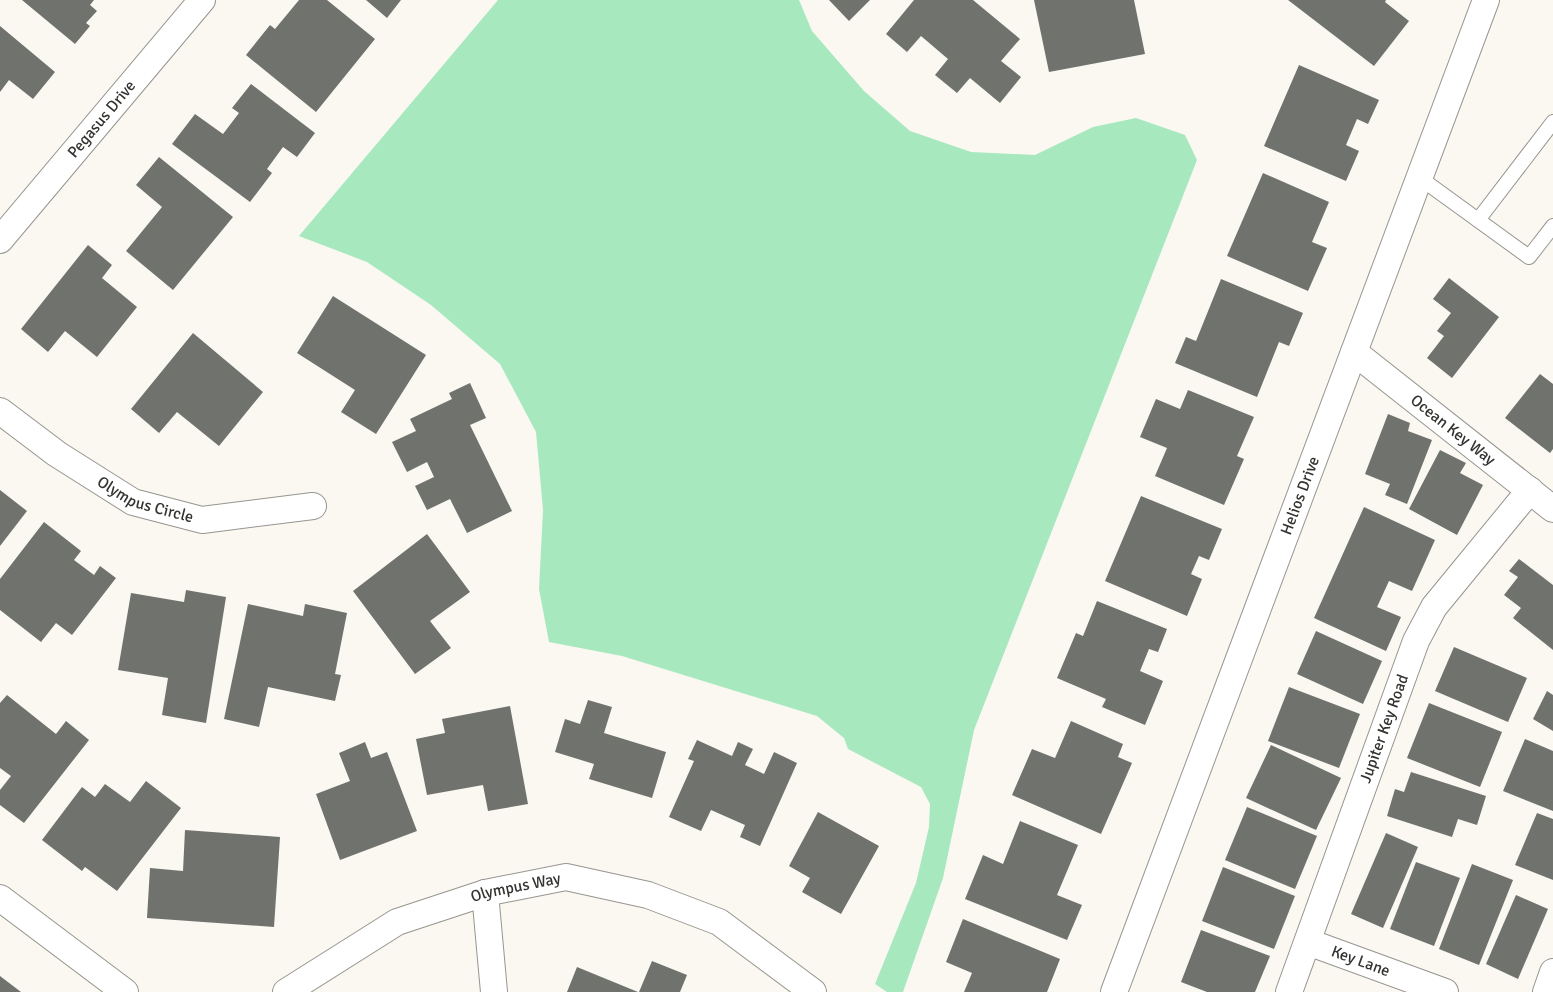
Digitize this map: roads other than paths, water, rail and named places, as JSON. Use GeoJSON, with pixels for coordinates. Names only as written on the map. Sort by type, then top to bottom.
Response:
{"type":"FeatureCollection","features":[{"type":"Feature","properties":{"kind":"street","name":"Pegasus Drive"},"geometry":{"type":"LineString","coordinates":[[0,240],[202,0]]}},
{"type":"Feature","properties":{"kind":"street","name":"Helios Drive"},"geometry":{"type":"LineString","coordinates":[[1114,992],[1486,0]]}},
{"type":"Feature","properties":{"kind":"street","name":"Ocean Key Way"},"geometry":{"type":"LineString","coordinates":[[1354,352],[1553,509]]}},
{"type":"Feature","properties":{"kind":"street","name":"Olympus Circle"},"geometry":{"type":"LineString","coordinates":[[0,411],[57,454],[133,502],[202,520],[313,506]]}},
{"type":"Feature","properties":{"kind":"street","name":"Jupiter Key Road"},"geometry":{"type":"LineString","coordinates":[[1289,992],[1416,641],[1434,607],[1530,490]]}},
{"type":"Feature","properties":{"kind":"street","name":"Olympus Way"},"geometry":{"type":"LineString","coordinates":[[286,992],[397,922],[485,893],[566,878],[648,895],[718,922],[813,992]]}},
{"type":"Feature","properties":{"kind":"street"},"geometry":{"type":"LineString","coordinates":[[485,893],[494,992]]}},
{"type":"Feature","properties":{"kind":"street"},"geometry":{"type":"LineString","coordinates":[[0,898],[125,992]]}},
{"type":"Feature","properties":{"kind":"street","name":"Key Lane"},"geometry":{"type":"LineString","coordinates":[[1308,942],[1445,992]]}},
{"type":"Feature","properties":{"kind":"street"},"geometry":{"type":"LineString","coordinates":[[1545,992],[1553,972]]}},
{"type":"Feature","properties":{"kind":"lane"},"geometry":{"type":"LineString","coordinates":[[1478,220],[1553,122]]}},
{"type":"Feature","properties":{"kind":"lane"},"geometry":{"type":"LineString","coordinates":[[1420,178],[1529,257],[1553,226]]}}]}
